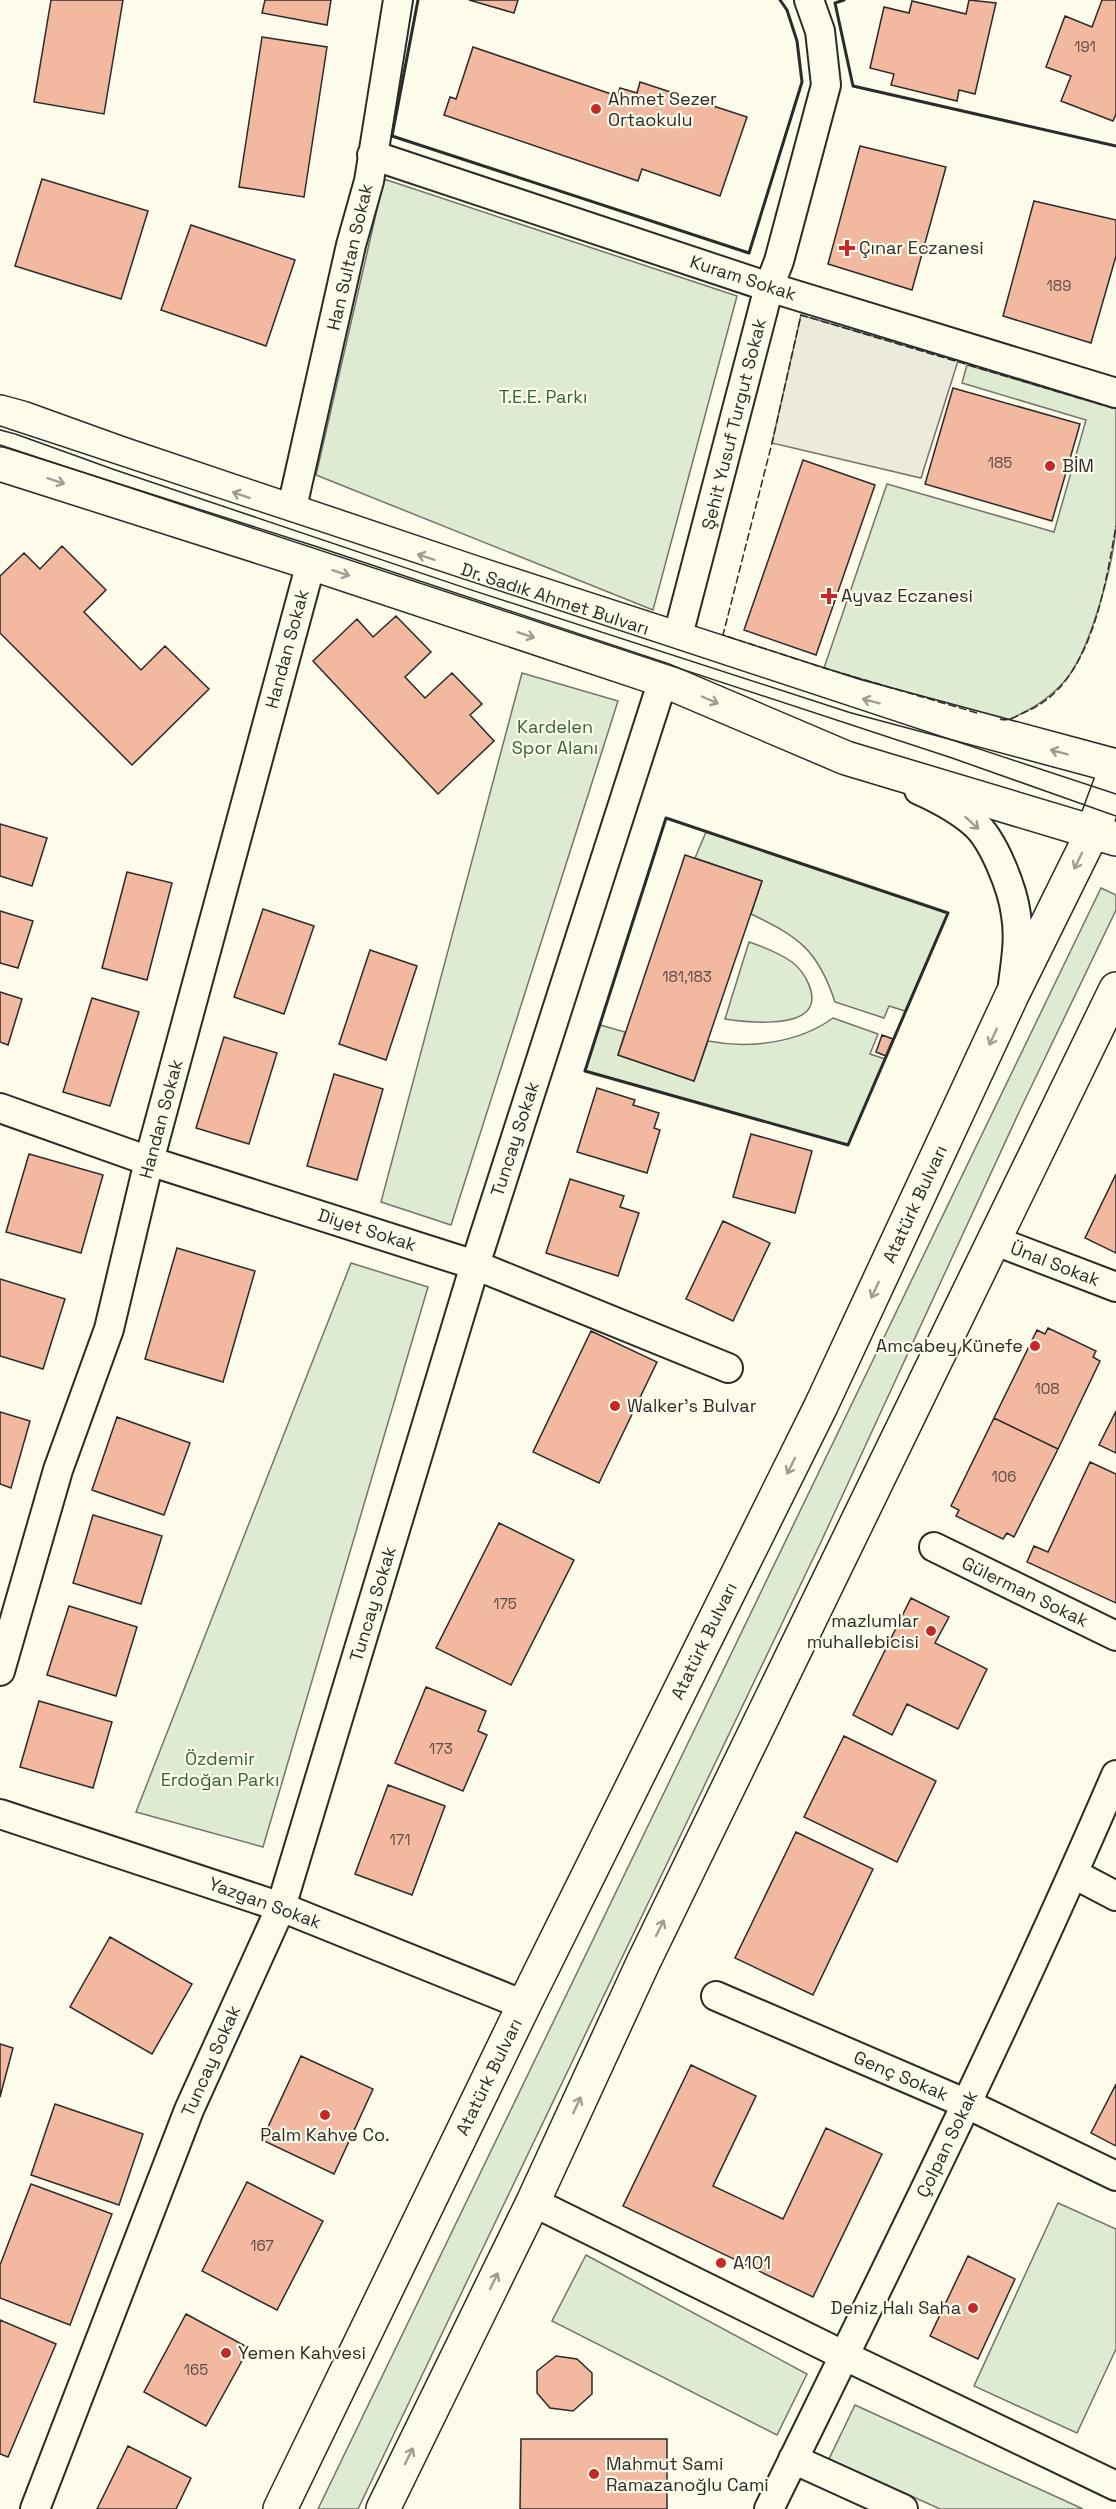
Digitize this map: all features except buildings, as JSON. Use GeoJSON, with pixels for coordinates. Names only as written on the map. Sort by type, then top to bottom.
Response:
{"type":"FeatureCollection","features":[{"type":"Feature","properties":{"kind":"main road","name":"Dr. Sadık Ahmet Bulvarı"},"geometry":{"type":"LineString","coordinates":[[0,412],[291,512],[855,696],[1116,767]]}},
{"type":"Feature","properties":{"kind":"main road"},"geometry":{"type":"LineString","coordinates":[[0,464],[311,563],[663,680],[846,758],[1104,835]]}},
{"type":"Feature","properties":{"kind":"main road","name":"Atatürk Bulvarı"},"geometry":{"type":"LineString","coordinates":[[280,2509],[524,2005],[821,1406],[1012,995],[1104,835],[1116,767]]}},
{"type":"Feature","properties":{"kind":"main road"},"geometry":{"type":"LineString","coordinates":[[383,2509],[533,2202],[643,1963],[1116,989]]}},
{"type":"Feature","properties":{"kind":"street","name":"Han Sultan Sokak"},"geometry":{"type":"LineString","coordinates":[[291,512],[351,245],[369,181],[398,0]]}},
{"type":"Feature","properties":{"kind":"street","name":"Şehit Yusuf Turgut Sokak"},"geometry":{"type":"LineString","coordinates":[[677,639],[769,287],[779,261],[826,85],[820,31],[809,0]]}},
{"type":"Feature","properties":{"kind":"street","name":"Kuram Sokak"},"geometry":{"type":"LineString","coordinates":[[372,155],[769,287],[1116,393]]}},
{"type":"Feature","properties":{"kind":"street","name":"Handan Sokak"},"geometry":{"type":"LineString","coordinates":[[0,1671],[58,1470],[109,1329],[149,1161],[311,563]]}},
{"type":"Feature","properties":{"kind":"street","name":"Tuncay Sokak"},"geometry":{"type":"LineString","coordinates":[[35,2509],[189,2110],[281,1907],[475,1265],[663,680]]}},
{"type":"Feature","properties":{"kind":"street"},"geometry":{"type":"LineString","coordinates":[[846,758],[945,801],[977,825],[996,854],[1016,913],[1018,943],[1012,995]]}},
{"type":"Feature","properties":{"kind":"street"},"geometry":{"type":"LineString","coordinates":[[1072,1077],[1116,1019]]}},
{"type":"Feature","properties":{"kind":"street","name":"Diyet Sokak"},"geometry":{"type":"LineString","coordinates":[[0,1107],[149,1161],[475,1265],[729,1368]]}},
{"type":"Feature","properties":{"kind":"street","name":"Ünal Sokak"},"geometry":{"type":"LineString","coordinates":[[993,1240],[1116,1287]]}},
{"type":"Feature","properties":{"kind":"street","name":"Gülerman Sokak"},"geometry":{"type":"LineString","coordinates":[[934,1547],[1116,1636]]}},
{"type":"Feature","properties":{"kind":"street","name":"Çolpan Sokak"},"geometry":{"type":"LineString","coordinates":[[769,2509],[967,2104],[1074,1874],[1116,1775]]}},
{"type":"Feature","properties":{"kind":"street","name":"Yazgan Sokak"},"geometry":{"type":"LineString","coordinates":[[0,1814],[281,1907],[524,2005]]}},
{"type":"Feature","properties":{"kind":"street"},"geometry":{"type":"LineString","coordinates":[[1074,1874],[1116,1896]]}},
{"type":"Feature","properties":{"kind":"street","name":"Genç Sokak"},"geometry":{"type":"LineString","coordinates":[[716,1996],[967,2104],[1116,2176]]}},
{"type":"Feature","properties":{"kind":"street"},"geometry":{"type":"LineString","coordinates":[[533,2202],[845,2356],[1116,2486]]}},
{"type":"Feature","properties":{"kind":"street"},"geometry":{"type":"LineString","coordinates":[[794,2459],[903,2509]]}},
{"type":"Feature","properties":{"kind":"green space","name":"T.E.E. Parkı"},"geometry":{"type":"Polygon","coordinates":[[[384,179],[737,296],[653,610],[316,475],[384,179]]]}},
{"type":"Feature","properties":{"kind":"green space"},"geometry":{"type":"Polygon","coordinates":[[[967,365],[1116,409],[1116,524],[1111,562],[1090,632],[1082,653],[1062,684],[1035,706],[1005,721],[824,668],[887,484],[1054,532],[1086,420],[962,383],[967,365]]]}},
{"type":"Feature","properties":{"kind":"green space","name":"Kardelen Spor Alanı"},"geometry":{"type":"Polygon","coordinates":[[[522,673],[618,701],[451,1225],[381,1202],[522,673]]]}},
{"type":"Feature","properties":{"kind":"green space"},"geometry":{"type":"Polygon","coordinates":[[[706,832],[948,913],[905,1011],[889,1006],[884,1018],[835,1002],[814,957],[805,947],[782,930],[751,914],[762,881],[695,858],[706,832]]]}},
{"type":"Feature","properties":{"kind":"green space"},"geometry":{"type":"Polygon","coordinates":[[[1101,888],[1116,895],[1116,910],[1020,1110],[821,1542],[358,2509],[318,2509],[1101,888]]]}},
{"type":"Feature","properties":{"kind":"green space"},"geometry":{"type":"Polygon","coordinates":[[[749,942],[782,956],[801,971],[811,992],[811,1005],[807,1011],[800,1016],[780,1021],[756,1022],[725,1019],[749,942]]]}},
{"type":"Feature","properties":{"kind":"green space"},"geometry":{"type":"Polygon","coordinates":[[[833,1018],[878,1034],[870,1054],[885,1059],[848,1145],[585,1071],[600,1025],[625,1032],[618,1055],[694,1081],[708,1041],[740,1044],[773,1042],[805,1033],[833,1018]]]}},
{"type":"Feature","properties":{"kind":"green space","name":"Özdemir Erdoğan Parkı"},"geometry":{"type":"Polygon","coordinates":[[[351,1263],[428,1287],[263,1847],[136,1812],[351,1263]]]}},
{"type":"Feature","properties":{"kind":"green space"},"geometry":{"type":"Polygon","coordinates":[[[1058,2203],[1116,2229],[1116,2349],[1077,2433],[974,2386],[1058,2203]]]}},
{"type":"Feature","properties":{"kind":"green space"},"geometry":{"type":"Polygon","coordinates":[[[586,2255],[807,2374],[777,2435],[552,2321],[586,2255]]]}},
{"type":"Feature","properties":{"kind":"green space"},"geometry":{"type":"Polygon","coordinates":[[[855,2405],[1083,2509],[940,2509],[829,2459],[855,2405]]]}},
{"type":"Feature","properties":{"kind":"shaded area"},"geometry":{"type":"Polygon","coordinates":[[[801,315],[958,361],[921,478],[772,443],[801,315]]]}},
{"type":"Feature","properties":{"kind":"tram line"},"geometry":{"type":"LineString","coordinates":[[0,426],[1116,794]]}},
{"type":"Feature","properties":{"kind":"tram line"},"geometry":{"type":"LineString","coordinates":[[0,445],[952,758],[1116,816]]}},
{"type":"Feature","properties":{"kind":"fence"},"geometry":{"type":"LineString","coordinates":[[977,713],[824,668],[723,635],[772,443],[801,315],[1116,409]]}},
{"type":"Feature","properties":{"kind":"fence"},"geometry":{"type":"LineString","coordinates":[[1000,719],[1012,718],[1047,699],[1066,681],[1080,658],[1100,605],[1116,526]]}},
{"type":"Feature","properties":{"kind":"wall"},"geometry":{"type":"LineString","coordinates":[[418,0],[392,136],[749,253],[802,82],[797,41],[787,10],[780,0]]}},
{"type":"Feature","properties":{"kind":"wall"},"geometry":{"type":"LineString","coordinates":[[844,0],[835,3],[853,86],[1116,146]]}},
{"type":"Feature","properties":{"kind":"wall"},"geometry":{"type":"LineString","coordinates":[[666,818],[948,913],[848,1145],[585,1071],[666,818]]}},
{"type":"Feature","properties":{"kind":"place","name":"Ahmet Sezer Ortaokulu"},"geometry":{"type":"Point","coordinates":[596,109]}},
{"type":"Feature","properties":{"kind":"place","name":"Çınar Eczanesi"},"geometry":{"type":"Point","coordinates":[847,248]}},
{"type":"Feature","properties":{"kind":"place","name":"BİM"},"geometry":{"type":"Point","coordinates":[1050,466]}},
{"type":"Feature","properties":{"kind":"place","name":"Ayvaz Eczanesi"},"geometry":{"type":"Point","coordinates":[829,596]}},
{"type":"Feature","properties":{"kind":"place","name":"Amcabey Künefe"},"geometry":{"type":"Point","coordinates":[1035,1346]}},
{"type":"Feature","properties":{"kind":"place","name":"Walker's Bulvar"},"geometry":{"type":"Point","coordinates":[615,1406]}},
{"type":"Feature","properties":{"kind":"place","name":"mazlumlar muhallebicisi"},"geometry":{"type":"Point","coordinates":[931,1631]}},
{"type":"Feature","properties":{"kind":"place","name":"Palm Kahve Co."},"geometry":{"type":"Point","coordinates":[325,2115]}},
{"type":"Feature","properties":{"kind":"place","name":"A101"},"geometry":{"type":"Point","coordinates":[721,2263]}},
{"type":"Feature","properties":{"kind":"place","name":"Deniz Halı Saha"},"geometry":{"type":"Point","coordinates":[973,2308]}},
{"type":"Feature","properties":{"kind":"place","name":"Yemen Kahvesi"},"geometry":{"type":"Point","coordinates":[226,2353]}},
{"type":"Feature","properties":{"kind":"place","name":"Mahmut Sami Ramazanoğlu Cami"},"geometry":{"type":"Point","coordinates":[594,2474]}}]}
